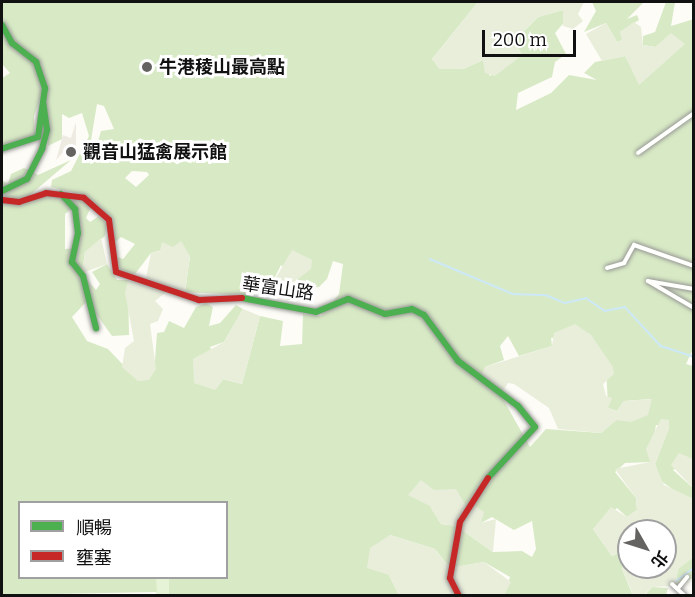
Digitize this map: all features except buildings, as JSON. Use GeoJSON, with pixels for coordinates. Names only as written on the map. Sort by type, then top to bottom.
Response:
{"type":"FeatureCollection","features":[{"type":"Feature","properties":{"kind":"street"},"geometry":{"type":"LineString","coordinates":[[2,25],[12,42],[36,62],[45,88],[38,138],[2,149]]}},
{"type":"Feature","properties":{"kind":"street"},"geometry":{"type":"LineString","coordinates":[[2,191],[27,179],[34,156],[44,145],[43,101]]}},
{"type":"Feature","properties":{"kind":"street"},"geometry":{"type":"LineString","coordinates":[[638,153],[693,113]]}},
{"type":"Feature","properties":{"kind":"street"},"geometry":{"type":"LineString","coordinates":[[60,193],[75,209],[78,233],[72,262],[83,276],[96,328]]}},
{"type":"Feature","properties":{"kind":"street","name":"華富山路"},"geometry":{"type":"LineString","coordinates":[[2,200],[60,193],[84,198],[108,218],[113,268],[124,276],[206,301],[252,297],[316,312],[348,299],[386,314],[420,312],[445,337],[458,361],[518,406],[535,431],[477,488],[460,522],[450,578],[459,596]]}},
{"type":"Feature","properties":{"kind":"street"},"geometry":{"type":"LineString","coordinates":[[608,268],[624,263],[634,245],[693,267]]}},
{"type":"Feature","properties":{"kind":"street"},"geometry":{"type":"LineString","coordinates":[[693,289],[648,281],[693,308]]}},
{"type":"Feature","properties":{"kind":"street"},"geometry":{"type":"LineString","coordinates":[[679,587],[687,577]]}},
{"type":"Feature","properties":{"kind":"street"},"geometry":{"type":"LineString","coordinates":[[672,584],[679,587],[685,596]]}},
{"type":"Feature","properties":{"kind":"green space"},"geometry":{"type":"Polygon","coordinates":[[[2,2],[478,2],[432,59],[463,69],[483,60],[490,76],[522,55],[514,41],[538,17],[563,10],[567,19],[555,33],[566,54],[555,62],[552,77],[518,93],[516,110],[551,93],[569,75],[597,80],[584,73],[595,62],[625,56],[637,73],[655,47],[643,45],[643,36],[655,32],[666,2],[675,2],[671,26],[694,19],[694,347],[686,364],[693,366],[694,459],[673,470],[693,488],[693,499],[690,502],[661,481],[655,464],[669,428],[656,425],[650,462],[625,463],[615,472],[636,498],[637,510],[627,517],[617,508],[593,529],[612,556],[617,554],[617,579],[626,579],[633,596],[504,595],[510,577],[484,562],[450,568],[435,549],[390,535],[389,575],[399,595],[169,595],[169,579],[228,579],[228,501],[18,501],[18,579],[156,579],[157,592],[2,595],[2,180],[8,184],[11,174],[24,168],[38,175],[71,160],[23,201],[45,195],[74,197],[75,193],[51,187],[52,180],[71,171],[89,136],[82,113],[69,118],[62,114],[62,139],[48,146],[45,85],[34,116],[35,135],[6,145],[2,158],[2,78],[10,73],[2,64],[2,2]],[[97,104],[88,158],[93,159],[101,131],[114,129],[104,106],[97,104]],[[132,171],[125,178],[136,187],[149,175],[147,172],[132,171]],[[93,202],[86,218],[90,222],[99,216],[107,224],[105,236],[85,252],[82,273],[96,290],[100,284],[92,272],[107,264],[117,280],[128,280],[129,335],[112,336],[87,301],[72,317],[87,341],[108,349],[128,370],[155,360],[157,333],[164,332],[169,321],[184,328],[196,307],[206,303],[213,307],[209,326],[220,323],[236,305],[243,309],[224,342],[210,347],[223,379],[242,384],[260,316],[283,321],[280,346],[302,344],[303,314],[321,316],[339,294],[343,264],[333,261],[327,279],[319,287],[298,289],[289,300],[277,295],[298,281],[281,265],[268,291],[249,282],[245,295],[185,292],[190,256],[173,247],[151,253],[135,274],[123,274],[113,255],[123,259],[135,244],[121,237],[110,247],[110,218],[93,202]],[[75,206],[65,214],[65,249],[76,248],[81,232],[75,206]],[[591,335],[551,338],[552,346],[519,356],[508,336],[500,346],[504,360],[485,367],[530,447],[546,429],[601,433],[616,420],[648,409],[651,399],[624,401],[617,411],[608,408],[606,364],[591,335]],[[430,506],[441,524],[456,526],[493,552],[522,551],[532,557],[536,549],[532,521],[514,530],[492,517],[481,523],[467,508],[430,506]]]}},
{"type":"Feature","properties":{"kind":"green space"},"geometry":{"type":"Polygon","coordinates":[[[478,2],[584,2],[578,14],[583,21],[573,29],[563,26],[563,10],[538,17],[514,41],[522,55],[495,76],[485,73],[483,60],[463,69],[439,69],[432,59],[478,2]]]}},
{"type":"Feature","properties":{"kind":"green space"},"geometry":{"type":"Polygon","coordinates":[[[592,2],[644,2],[627,19],[637,15],[639,20],[620,32],[623,40],[617,42],[606,23],[584,32],[596,11],[592,2]]]}},
{"type":"Feature","properties":{"kind":"green space"},"geometry":{"type":"Polygon","coordinates":[[[634,22],[641,27],[643,45],[655,47],[671,33],[685,44],[639,85],[625,56],[602,61],[586,34],[606,23],[617,42],[622,40],[620,32],[634,22]]]}},
{"type":"Feature","properties":{"kind":"green space"},"geometry":{"type":"Polygon","coordinates":[[[101,238],[107,264],[82,273],[85,252],[101,238]]]}},
{"type":"Feature","properties":{"kind":"green space"},"geometry":{"type":"Polygon","coordinates":[[[181,241],[190,256],[185,292],[146,278],[151,253],[160,251],[162,242],[173,247],[181,241]]]}},
{"type":"Feature","properties":{"kind":"green space"},"geometry":{"type":"Polygon","coordinates":[[[292,250],[312,260],[311,269],[277,295],[268,291],[292,250]]]}},
{"type":"Feature","properties":{"kind":"green space"},"geometry":{"type":"Polygon","coordinates":[[[128,280],[166,292],[155,301],[163,309],[158,321],[150,324],[156,369],[149,380],[138,381],[122,367],[125,348],[134,341],[125,293],[128,280]]]}},
{"type":"Feature","properties":{"kind":"green space"},"geometry":{"type":"Polygon","coordinates":[[[243,309],[260,316],[242,384],[224,379],[215,390],[194,383],[193,359],[224,342],[243,309]]]}},
{"type":"Feature","properties":{"kind":"green space"},"geometry":{"type":"Polygon","coordinates":[[[575,324],[591,335],[613,367],[614,374],[603,384],[606,396],[612,398],[608,408],[617,411],[624,401],[652,399],[648,415],[631,422],[616,420],[601,433],[558,429],[549,408],[514,384],[508,383],[501,394],[482,374],[485,367],[552,346],[554,333],[575,324]]]}},
{"type":"Feature","properties":{"kind":"green space"},"geometry":{"type":"Polygon","coordinates":[[[661,419],[669,420],[669,428],[655,464],[664,485],[694,499],[693,557],[678,569],[677,575],[677,519],[617,519],[617,554],[612,556],[593,529],[611,507],[627,517],[637,510],[636,498],[615,469],[650,462],[646,449],[661,419]]]}},
{"type":"Feature","properties":{"kind":"green space"},"geometry":{"type":"Polygon","coordinates":[[[679,453],[693,459],[693,488],[671,465],[679,453]]]}},
{"type":"Feature","properties":{"kind":"green space"},"geometry":{"type":"Polygon","coordinates":[[[421,480],[434,490],[456,489],[467,508],[473,504],[484,512],[481,523],[496,519],[493,552],[456,526],[441,524],[430,506],[408,495],[421,480]]]}},
{"type":"Feature","properties":{"kind":"green space"},"geometry":{"type":"Polygon","coordinates":[[[390,535],[435,549],[450,568],[484,562],[511,582],[504,595],[399,595],[389,575],[367,568],[370,548],[390,535]]]}},
{"type":"Feature","properties":{"kind":"green space"},"geometry":{"type":"Polygon","coordinates":[[[693,557],[693,578],[675,586],[678,569],[693,557]]]}},
{"type":"Feature","properties":{"kind":"green space"},"geometry":{"type":"Polygon","coordinates":[[[156,579],[169,579],[169,596],[156,596],[156,579]]]}},
{"type":"Feature","properties":{"kind":"green space"},"geometry":{"type":"Polygon","coordinates":[[[626,579],[676,579],[675,586],[652,587],[644,595],[633,595],[626,579]]]}},
{"type":"Feature","properties":{"kind":"green space"},"geometry":{"type":"Polygon","coordinates":[[[652,587],[668,588],[666,595],[644,596],[652,587]]]}},
{"type":"Feature","properties":{"kind":"shaded area"},"geometry":{"type":"Polygon","coordinates":[[[76,122],[76,149],[69,146],[56,160],[63,135],[71,138],[76,122]]]}},
{"type":"Feature","properties":{"kind":"waterway"},"geometry":{"type":"LineString","coordinates":[[430,259],[513,294],[546,295],[565,303],[586,298],[605,311],[625,307],[661,346],[694,357]]}},
{"type":"Feature","properties":{"kind":"waterway"},"geometry":{"type":"LineString","coordinates":[[676,581],[694,568]]}},
{"type":"Feature","properties":{"kind":"traffic: fast"},"geometry":{"type":"LineString","coordinates":[[2,25],[12,43],[36,62],[45,88],[38,137],[2,149]]}},
{"type":"Feature","properties":{"kind":"traffic: fast"},"geometry":{"type":"LineString","coordinates":[[2,191],[27,179],[42,149],[47,130],[43,103]]}},
{"type":"Feature","properties":{"kind":"traffic: fast"},"geometry":{"type":"LineString","coordinates":[[61,194],[75,209],[78,233],[72,262],[83,276],[96,328]]}},
{"type":"Feature","properties":{"kind":"traffic: fast"},"geometry":{"type":"LineString","coordinates":[[242,298],[316,312],[348,299],[385,314],[412,309],[424,315],[458,361],[518,406],[535,427],[488,478]]}},
{"type":"Feature","properties":{"kind":"traffic: jam"},"geometry":{"type":"LineString","coordinates":[[2,200],[19,202],[46,193],[84,198],[109,220],[116,272],[199,300],[242,298]]}},
{"type":"Feature","properties":{"kind":"traffic: jam"},"geometry":{"type":"LineString","coordinates":[[459,596],[450,578],[460,522],[488,478]]}},
{"type":"Feature","properties":{"kind":"place","name":"牛港稜山最高點"},"geometry":{"type":"Point","coordinates":[147,67]}},
{"type":"Feature","properties":{"kind":"place","name":"觀音山猛禽展示館"},"geometry":{"type":"Point","coordinates":[71,152]}}]}
